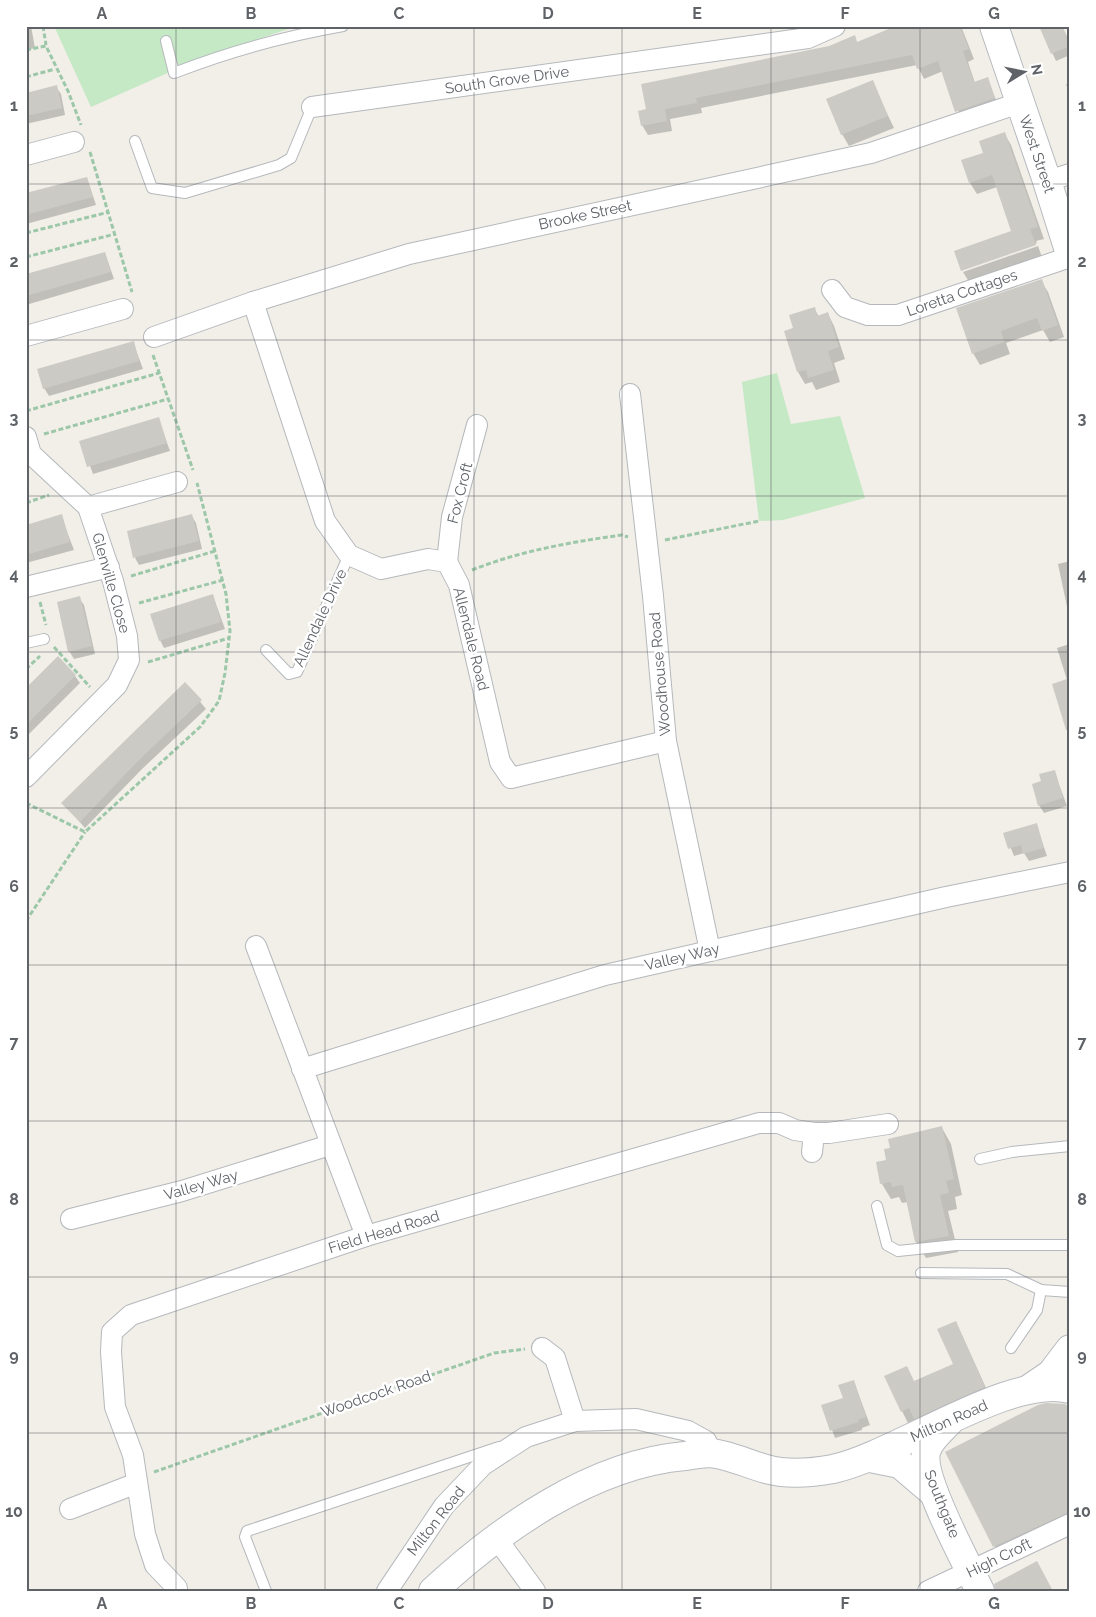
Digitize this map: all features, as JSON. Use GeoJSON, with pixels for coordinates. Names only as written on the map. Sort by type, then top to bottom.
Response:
{"type":"FeatureCollection","features":[{"type":"Feature","properties":{"kind":"street","name":"South Grove Drive"},"geometry":{"type":"LineString","coordinates":[[312,107],[808,38],[835,26]]}},
{"type":"Feature","properties":{"kind":"street","name":"West Street"},"geometry":{"type":"LineString","coordinates":[[994,26],[1019,103],[1058,177],[1070,256]]}},
{"type":"Feature","properties":{"kind":"street","name":"Brooke Street"},"geometry":{"type":"LineString","coordinates":[[154,337],[253,302],[409,254],[871,153],[1019,103]]}},
{"type":"Feature","properties":{"kind":"street"},"geometry":{"type":"LineString","coordinates":[[26,156],[74,142]]}},
{"type":"Feature","properties":{"kind":"street","name":"Loretta Cottages"},"geometry":{"type":"LineString","coordinates":[[832,290],[845,307],[868,315],[898,315],[1070,256]]}},
{"type":"Feature","properties":{"kind":"street"},"geometry":{"type":"LineString","coordinates":[[253,302],[325,521],[349,555],[381,569],[428,559],[451,570]]}},
{"type":"Feature","properties":{"kind":"street"},"geometry":{"type":"LineString","coordinates":[[26,336],[123,309]]}},
{"type":"Feature","properties":{"kind":"street","name":"Woodhouse Road"},"geometry":{"type":"LineString","coordinates":[[630,394],[648,544],[666,741],[710,951]]}},
{"type":"Feature","properties":{"kind":"street","name":"Fox Croft"},"geometry":{"type":"LineString","coordinates":[[451,570],[452,517],[477,425]]}},
{"type":"Feature","properties":{"kind":"street","name":"Glenville Close"},"geometry":{"type":"LineString","coordinates":[[27,438],[31,454],[88,507],[111,574],[127,636],[129,660]]}},
{"type":"Feature","properties":{"kind":"street"},"geometry":{"type":"LineString","coordinates":[[88,507],[178,482]]}},
{"type":"Feature","properties":{"kind":"street","name":"Allendale Road"},"geometry":{"type":"LineString","coordinates":[[451,570],[459,585],[500,762],[511,778],[666,741]]}},
{"type":"Feature","properties":{"kind":"street"},"geometry":{"type":"LineString","coordinates":[[31,586],[111,574]]}},
{"type":"Feature","properties":{"kind":"street"},"geometry":{"type":"LineString","coordinates":[[26,777],[117,685],[129,660]]}},
{"type":"Feature","properties":{"kind":"street","name":"Valley Way"},"geometry":{"type":"LineString","coordinates":[[302,1069],[605,975],[946,897],[1070,872]]}},
{"type":"Feature","properties":{"kind":"street"},"geometry":{"type":"LineString","coordinates":[[256,946],[366,1236]]}},
{"type":"Feature","properties":{"kind":"street","name":"Field Head Road"},"geometry":{"type":"LineString","coordinates":[[177,1588],[155,1565],[145,1534],[133,1455],[115,1407],[111,1352],[112,1332],[131,1315],[366,1236],[759,1123],[779,1123],[818,1139],[888,1124]]}},
{"type":"Feature","properties":{"kind":"street","name":"Valley Way"},"geometry":{"type":"LineString","coordinates":[[71,1219],[182,1192],[330,1145]]}},
{"type":"Feature","properties":{"kind":"street"},"geometry":{"type":"LineString","coordinates":[[542,1348],[555,1358],[575,1421]]}},
{"type":"Feature","properties":{"kind":"street"},"geometry":{"type":"LineString","coordinates":[[1029,1389],[1051,1374],[1070,1349]]}},
{"type":"Feature","properties":{"kind":"street"},"geometry":{"type":"LineString","coordinates":[[1029,1389],[1051,1386],[1070,1389]]}},
{"type":"Feature","properties":{"kind":"street","name":"Milton Road"},"geometry":{"type":"LineString","coordinates":[[433,1591],[498,1539],[543,1508],[612,1472],[658,1459],[712,1453],[783,1473],[833,1469],[870,1458],[979,1407],[1029,1389]]}},
{"type":"Feature","properties":{"kind":"street","name":"Milton Road"},"geometry":{"type":"LineString","coordinates":[[387,1591],[444,1506],[482,1465],[526,1437],[575,1421],[636,1419],[656,1422],[688,1431],[706,1441],[712,1453]]}},
{"type":"Feature","properties":{"kind":"street","name":"Southgate"},"geometry":{"type":"LineString","coordinates":[[951,1420],[931,1440],[926,1452],[926,1465],[935,1494],[976,1581]]}},
{"type":"Feature","properties":{"kind":"street","name":"Milton Road"},"geometry":{"type":"LineString","coordinates":[[870,1458],[900,1464],[935,1494]]}},
{"type":"Feature","properties":{"kind":"street"},"geometry":{"type":"LineString","coordinates":[[70,1509],[137,1483]]}},
{"type":"Feature","properties":{"kind":"street","name":"High Croft"},"geometry":{"type":"LineString","coordinates":[[928,1591],[976,1581],[1070,1524]]}},
{"type":"Feature","properties":{"kind":"street"},"geometry":{"type":"LineString","coordinates":[[498,1539],[536,1591]]}},
{"type":"Feature","properties":{"kind":"lane"},"geometry":{"type":"LineString","coordinates":[[166,41],[174,73],[211,58],[343,26]]}},
{"type":"Feature","properties":{"kind":"lane"},"geometry":{"type":"LineString","coordinates":[[135,141],[152,188],[185,193],[279,165],[291,158],[312,107]]}},
{"type":"Feature","properties":{"kind":"lane","name":"Allendale Drive"},"geometry":{"type":"LineString","coordinates":[[266,650],[289,674],[296,672],[349,555]]}},
{"type":"Feature","properties":{"kind":"lane"},"geometry":{"type":"LineString","coordinates":[[26,643],[48,638]]}},
{"type":"Feature","properties":{"kind":"lane"},"geometry":{"type":"LineString","coordinates":[[980,1159],[1012,1152],[1070,1146]]}},
{"type":"Feature","properties":{"kind":"lane"},"geometry":{"type":"LineString","coordinates":[[877,1206],[887,1245],[898,1251],[956,1245],[1070,1245]]}},
{"type":"Feature","properties":{"kind":"lane"},"geometry":{"type":"LineString","coordinates":[[921,1273],[1007,1274],[1042,1290],[1070,1292]]}},
{"type":"Feature","properties":{"kind":"lane"},"geometry":{"type":"LineString","coordinates":[[1012,1348],[1037,1310],[1042,1290]]}},
{"type":"Feature","properties":{"kind":"lane"},"geometry":{"type":"LineString","coordinates":[[266,1591],[245,1537],[247,1531],[526,1437]]}},
{"type":"Feature","properties":{"kind":"path"},"geometry":{"type":"LineString","coordinates":[[43,26],[46,46]]}},
{"type":"Feature","properties":{"kind":"path"},"geometry":{"type":"LineString","coordinates":[[26,77],[55,69]]}},
{"type":"Feature","properties":{"kind":"path"},"geometry":{"type":"LineString","coordinates":[[26,233],[109,212]]}},
{"type":"Feature","properties":{"kind":"path"},"geometry":{"type":"LineString","coordinates":[[26,257],[115,234]]}},
{"type":"Feature","properties":{"kind":"path"},"geometry":{"type":"LineString","coordinates":[[26,411],[159,372]]}},
{"type":"Feature","properties":{"kind":"path"},"geometry":{"type":"LineString","coordinates":[[27,438],[168,399]]}},
{"type":"Feature","properties":{"kind":"path"},"geometry":{"type":"LineString","coordinates":[[26,503],[46,498]]}},
{"type":"Feature","properties":{"kind":"path"},"geometry":{"type":"LineString","coordinates":[[451,570],[535,552],[559,544],[622,535],[648,544],[759,521]]}},
{"type":"Feature","properties":{"kind":"path"},"geometry":{"type":"LineString","coordinates":[[111,574],[215,551]]}},
{"type":"Feature","properties":{"kind":"path"},"geometry":{"type":"LineString","coordinates":[[120,608],[222,580]]}},
{"type":"Feature","properties":{"kind":"path"},"geometry":{"type":"LineString","coordinates":[[31,586],[48,638],[102,700]]}},
{"type":"Feature","properties":{"kind":"path"},"geometry":{"type":"LineString","coordinates":[[129,660],[142,663],[229,638]]}},
{"type":"Feature","properties":{"kind":"path"},"geometry":{"type":"LineString","coordinates":[[26,921],[85,832]]}},
{"type":"Feature","properties":{"kind":"path","name":"Woodcock Road"},"geometry":{"type":"LineString","coordinates":[[137,1483],[154,1472],[494,1353],[542,1348]]}},
{"type":"Feature","properties":{"kind":"green space"},"geometry":{"type":"Polygon","coordinates":[[[54,26],[297,26],[199,59],[91,107],[54,26]]]}},
{"type":"Feature","properties":{"kind":"green space"},"geometry":{"type":"Polygon","coordinates":[[[777,373],[791,424],[840,416],[865,498],[783,520],[759,521],[742,382],[777,373]]]}},
{"type":"Feature","properties":{"kind":"building"},"geometry":{"type":"Polygon","coordinates":[[[896,26],[960,26],[969,49],[963,51],[974,82],[988,77],[995,98],[955,112],[938,61],[917,69],[912,55],[696,98],[697,103],[665,109],[667,121],[641,126],[638,111],[646,109],[641,84],[829,46],[855,35],[857,42],[896,26]]]}},
{"type":"Feature","properties":{"kind":"building"},"geometry":{"type":"Polygon","coordinates":[[[1039,26],[1062,26],[1070,46],[1051,54],[1039,26]]]}},
{"type":"Feature","properties":{"kind":"building"},"geometry":{"type":"Polygon","coordinates":[[[873,80],[888,116],[841,135],[826,99],[873,80]]]}},
{"type":"Feature","properties":{"kind":"building"},"geometry":{"type":"Polygon","coordinates":[[[57,85],[62,108],[26,116],[26,93],[57,85]]]}},
{"type":"Feature","properties":{"kind":"building"},"geometry":{"type":"Polygon","coordinates":[[[1005,132],[1038,227],[1030,229],[1036,245],[961,271],[954,251],[1011,231],[992,175],[969,183],[961,160],[983,153],[979,141],[1005,132]]]}},
{"type":"Feature","properties":{"kind":"building"},"geometry":{"type":"Polygon","coordinates":[[[87,177],[93,197],[26,215],[26,193],[87,177]]]}},
{"type":"Feature","properties":{"kind":"building"},"geometry":{"type":"Polygon","coordinates":[[[105,252],[111,272],[26,296],[26,274],[105,252]]]}},
{"type":"Feature","properties":{"kind":"building"},"geometry":{"type":"Polygon","coordinates":[[[1042,279],[1058,325],[1042,331],[1037,318],[1001,331],[1004,342],[972,354],[956,308],[1042,279]]]}},
{"type":"Feature","properties":{"kind":"building"},"geometry":{"type":"Polygon","coordinates":[[[815,307],[817,316],[828,312],[839,347],[828,351],[834,370],[808,378],[806,370],[797,372],[784,331],[793,328],[789,315],[815,307]]]}},
{"type":"Feature","properties":{"kind":"building"},"geometry":{"type":"Polygon","coordinates":[[[134,341],[139,361],[43,389],[37,369],[134,341]]]}},
{"type":"Feature","properties":{"kind":"building"},"geometry":{"type":"Polygon","coordinates":[[[159,417],[167,443],[87,467],[79,441],[159,417]]]}},
{"type":"Feature","properties":{"kind":"building"},"geometry":{"type":"Polygon","coordinates":[[[62,514],[70,542],[26,555],[26,525],[62,514]]]}},
{"type":"Feature","properties":{"kind":"building"},"geometry":{"type":"Polygon","coordinates":[[[192,514],[199,541],[133,558],[127,531],[192,514]]]}},
{"type":"Feature","properties":{"kind":"building"},"geometry":{"type":"Polygon","coordinates":[[[213,594],[221,622],[159,641],[150,614],[213,594]]]}},
{"type":"Feature","properties":{"kind":"building"},"geometry":{"type":"Polygon","coordinates":[[[80,596],[92,646],[68,652],[57,602],[80,596]]]}},
{"type":"Feature","properties":{"kind":"building"},"geometry":{"type":"Polygon","coordinates":[[[58,656],[76,675],[26,725],[26,688],[58,656]]]}},
{"type":"Feature","properties":{"kind":"building"},"geometry":{"type":"Polygon","coordinates":[[[1070,678],[1070,730],[1066,730],[1052,684],[1070,678]]]}},
{"type":"Feature","properties":{"kind":"building"},"geometry":{"type":"Polygon","coordinates":[[[185,682],[202,700],[138,761],[80,822],[61,803],[185,682]]]}},
{"type":"Feature","properties":{"kind":"building"},"geometry":{"type":"Polygon","coordinates":[[[1055,770],[1063,798],[1038,806],[1032,784],[1041,781],[1039,774],[1055,770]]]}},
{"type":"Feature","properties":{"kind":"building"},"geometry":{"type":"Polygon","coordinates":[[[1037,823],[1044,848],[1023,854],[1021,845],[1008,849],[1003,833],[1037,823]]]}},
{"type":"Feature","properties":{"kind":"building"},"geometry":{"type":"Polygon","coordinates":[[[942,1126],[954,1179],[946,1181],[949,1193],[940,1195],[949,1236],[915,1242],[903,1185],[892,1187],[891,1182],[880,1184],[876,1162],[886,1160],[884,1149],[890,1148],[888,1139],[942,1126]]]}},
{"type":"Feature","properties":{"kind":"building"},"geometry":{"type":"Polygon","coordinates":[[[956,1321],[985,1387],[914,1419],[909,1408],[901,1412],[884,1376],[907,1366],[914,1381],[953,1364],[937,1329],[956,1321]]]}},
{"type":"Feature","properties":{"kind":"building"},"geometry":{"type":"Polygon","coordinates":[[[854,1380],[866,1417],[858,1420],[859,1422],[830,1431],[821,1405],[843,1398],[838,1385],[854,1380]]]}},
{"type":"Feature","properties":{"kind":"building"},"geometry":{"type":"Polygon","coordinates":[[[1046,1403],[1065,1404],[1070,1408],[1070,1512],[993,1547],[945,1452],[1038,1405],[1046,1403]]]}},
{"type":"Feature","properties":{"kind":"building"},"geometry":{"type":"Polygon","coordinates":[[[1037,1561],[1053,1591],[995,1591],[994,1584],[1037,1561]]]}}]}
